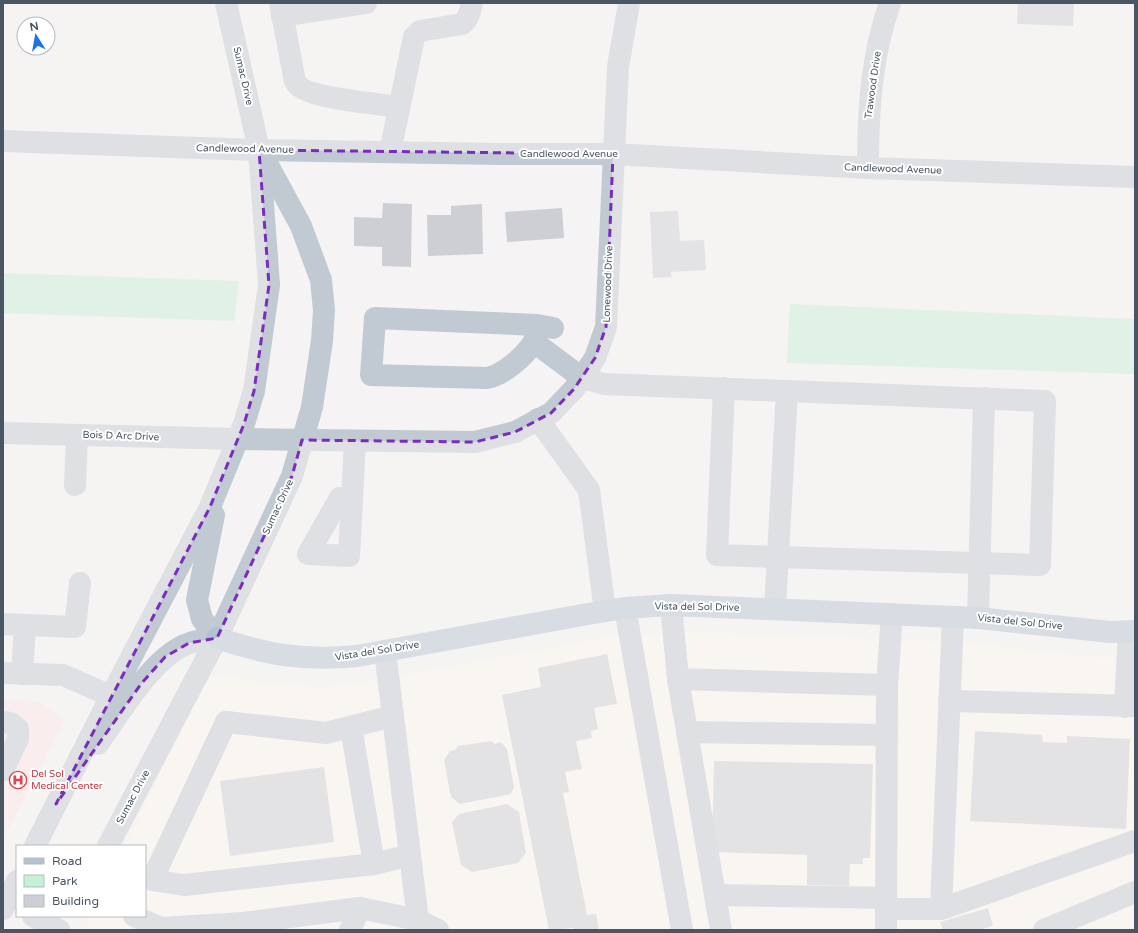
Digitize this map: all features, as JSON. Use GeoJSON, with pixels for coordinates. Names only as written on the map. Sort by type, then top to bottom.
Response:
{"type":"FeatureCollection","features":[{"type":"Feature","properties":{"kind":"main road","name":"Vista del Sol Drive"},"geometry":{"type":"LineString","coordinates":[[217,638],[266,653],[302,658],[339,658],[615,610],[671,605],[978,618],[1110,632],[1132,631]]}},
{"type":"Feature","properties":{"kind":"street","name":"Sumac Drive"},"geometry":{"type":"LineString","coordinates":[[36,845],[111,696],[210,508],[238,439],[254,392],[269,285],[260,150],[226,3]]}},
{"type":"Feature","properties":{"kind":"street"},"geometry":{"type":"LineString","coordinates":[[366,3],[281,9],[294,76],[297,85],[309,92],[331,97],[399,107]]}},
{"type":"Feature","properties":{"kind":"street"},"geometry":{"type":"LineString","coordinates":[[390,152],[414,37],[420,32],[462,24],[466,21],[472,3]]}},
{"type":"Feature","properties":{"kind":"street","name":"Lonewood Drive"},"geometry":{"type":"LineString","coordinates":[[302,440],[475,442],[515,432],[538,420],[551,413],[574,389],[595,358],[606,327],[618,67],[629,3]]}},
{"type":"Feature","properties":{"kind":"street","name":"Trawood Drive"},"geometry":{"type":"LineString","coordinates":[[868,168],[868,117],[874,68],[884,20],[890,3]]}},
{"type":"Feature","properties":{"kind":"street","name":"Candlewood Avenue"},"geometry":{"type":"LineString","coordinates":[[3,142],[260,150],[613,154],[868,168],[1135,177]]}},
{"type":"Feature","properties":{"kind":"street","name":"Sumac Drive"},"geometry":{"type":"LineString","coordinates":[[109,845],[217,638],[292,476],[312,407],[322,341],[324,310],[321,280],[301,226],[260,150]]}},
{"type":"Feature","properties":{"kind":"street"},"geometry":{"type":"LineString","coordinates":[[541,332],[506,370],[496,376],[487,378],[371,374],[375,318],[541,332],[582,378],[604,384],[724,388],[984,398],[1045,401],[1040,565],[717,554],[724,388]]}},
{"type":"Feature","properties":{"kind":"street"},"geometry":{"type":"LineString","coordinates":[[775,609],[787,391]]}},
{"type":"Feature","properties":{"kind":"street"},"geometry":{"type":"LineString","coordinates":[[978,618],[984,398]]}},
{"type":"Feature","properties":{"kind":"street"},"geometry":{"type":"LineString","coordinates":[[538,420],[590,490],[682,930]]}},
{"type":"Feature","properties":{"kind":"street","name":"Bois D Arc Drive"},"geometry":{"type":"LineString","coordinates":[[3,432],[302,440]]}},
{"type":"Feature","properties":{"kind":"street"},"geometry":{"type":"LineString","coordinates":[[75,485],[77,434]]}},
{"type":"Feature","properties":{"kind":"street"},"geometry":{"type":"LineString","coordinates":[[352,498],[355,441]]}},
{"type":"Feature","properties":{"kind":"street"},"geometry":{"type":"LineString","coordinates":[[56,804],[141,684],[166,657],[189,643],[217,638],[202,620],[197,600],[222,478]]}},
{"type":"Feature","properties":{"kind":"street"},"geometry":{"type":"LineString","coordinates":[[3,624],[76,627],[80,583]]}},
{"type":"Feature","properties":{"kind":"street"},"geometry":{"type":"LineString","coordinates":[[671,605],[678,679],[721,930]]}},
{"type":"Feature","properties":{"kind":"street"},"geometry":{"type":"LineString","coordinates":[[886,912],[887,685],[892,614]]}},
{"type":"Feature","properties":{"kind":"street"},"geometry":{"type":"LineString","coordinates":[[941,909],[953,617]]}},
{"type":"Feature","properties":{"kind":"street"},"geometry":{"type":"LineString","coordinates":[[24,625],[13,673],[63,675],[111,696]]}},
{"type":"Feature","properties":{"kind":"street"},"geometry":{"type":"LineString","coordinates":[[949,701],[1130,706],[1132,631]]}},
{"type":"Feature","properties":{"kind":"street"},"geometry":{"type":"LineString","coordinates":[[385,651],[418,920]]}},
{"type":"Feature","properties":{"kind":"street"},"geometry":{"type":"LineString","coordinates":[[678,679],[887,685]]}},
{"type":"Feature","properties":{"kind":"street"},"geometry":{"type":"LineString","coordinates":[[393,716],[326,733],[226,722],[152,880],[184,885],[374,864],[410,855]]}},
{"type":"Feature","properties":{"kind":"street"},"geometry":{"type":"LineString","coordinates":[[3,722],[11,723],[18,729],[18,739],[3,770]]}},
{"type":"Feature","properties":{"kind":"street"},"geometry":{"type":"LineString","coordinates":[[352,727],[374,864]]}},
{"type":"Feature","properties":{"kind":"street"},"geometry":{"type":"LineString","coordinates":[[687,732],[887,735]]}},
{"type":"Feature","properties":{"kind":"street"},"geometry":{"type":"LineString","coordinates":[[715,895],[886,912],[941,909],[1135,841]]}},
{"type":"Feature","properties":{"kind":"street"},"geometry":{"type":"LineString","coordinates":[[7,904],[16,883]]}},
{"type":"Feature","properties":{"kind":"street"},"geometry":{"type":"LineString","coordinates":[[1044,930],[1135,892]]}},
{"type":"Feature","properties":{"kind":"street"},"geometry":{"type":"LineString","coordinates":[[350,930],[360,908]]}},
{"type":"Feature","properties":{"kind":"street"},"geometry":{"type":"LineString","coordinates":[[136,917],[162,929],[243,923],[360,908],[418,920],[438,930]]}},
{"type":"Feature","properties":{"kind":"street"},"geometry":{"type":"LineString","coordinates":[[36,917],[59,930]]}},
{"type":"Feature","properties":{"kind":"street"},"geometry":{"type":"LineString","coordinates":[[64,930],[70,917]]}},
{"type":"Feature","properties":{"kind":"highlighted area"},"geometry":{"type":"Polygon","coordinates":[[[259,150],[613,154],[606,327],[595,358],[574,389],[551,413],[515,432],[475,442],[302,440],[292,476],[217,638],[189,643],[165,657],[141,684],[56,804],[210,507],[244,424],[254,391],[269,285],[259,150]]]}},
{"type":"Feature","properties":{"kind":"shaded area"},"geometry":{"type":"Polygon","coordinates":[[[693,632],[974,643],[1088,657],[1135,658],[1135,930],[85,930],[91,917],[146,917],[146,845],[125,845],[203,685],[211,679],[232,676],[253,681],[313,687],[345,686],[614,636],[693,632]]]}},
{"type":"Feature","properties":{"kind":"shaded area","name":"Del Sol Medical Center"},"geometry":{"type":"Polygon","coordinates":[[[3,699],[39,702],[65,719],[3,840],[3,699]]]}},
{"type":"Feature","properties":{"kind":"green space"},"geometry":{"type":"Polygon","coordinates":[[[3,273],[239,281],[234,321],[3,313],[3,273]]]}},
{"type":"Feature","properties":{"kind":"green space"},"geometry":{"type":"Polygon","coordinates":[[[790,304],[1135,319],[1135,374],[787,363],[790,304]]]}},
{"type":"Feature","properties":{"kind":"building"},"geometry":{"type":"Polygon","coordinates":[[[1018,3],[1074,3],[1073,26],[1017,24],[1018,3]]]}},
{"type":"Feature","properties":{"kind":"building"},"geometry":{"type":"Polygon","coordinates":[[[383,203],[412,204],[411,267],[382,266],[382,247],[354,246],[354,217],[382,218],[383,203]]]}},
{"type":"Feature","properties":{"kind":"building"},"geometry":{"type":"Polygon","coordinates":[[[482,204],[483,254],[428,256],[427,215],[451,215],[451,206],[482,204]]]}},
{"type":"Feature","properties":{"kind":"building"},"geometry":{"type":"Polygon","coordinates":[[[562,208],[564,238],[507,242],[505,212],[562,208]]]}},
{"type":"Feature","properties":{"kind":"building"},"geometry":{"type":"Polygon","coordinates":[[[678,211],[680,241],[704,240],[706,270],[671,272],[672,277],[653,278],[650,212],[678,211]]]}},
{"type":"Feature","properties":{"kind":"building"},"geometry":{"type":"Polygon","coordinates":[[[607,654],[617,704],[594,708],[598,729],[591,731],[592,738],[576,741],[582,769],[565,772],[569,792],[563,793],[587,915],[596,914],[599,930],[574,930],[573,928],[549,930],[502,695],[541,687],[538,668],[607,654]]]}},
{"type":"Feature","properties":{"kind":"building"},"geometry":{"type":"Polygon","coordinates":[[[975,731],[1042,735],[1043,742],[1067,743],[1067,736],[1130,739],[1126,829],[970,821],[975,731]]]}},
{"type":"Feature","properties":{"kind":"building"},"geometry":{"type":"Polygon","coordinates":[[[491,741],[495,744],[501,742],[507,749],[514,787],[511,794],[460,804],[451,797],[444,760],[450,751],[455,750],[458,746],[491,741]]]}},
{"type":"Feature","properties":{"kind":"building"},"geometry":{"type":"Polygon","coordinates":[[[714,761],[873,764],[870,858],[863,858],[863,864],[850,864],[849,886],[807,885],[807,855],[712,852],[714,761]]]}},
{"type":"Feature","properties":{"kind":"building"},"geometry":{"type":"Polygon","coordinates":[[[324,767],[334,842],[230,856],[220,781],[324,767]]]}},
{"type":"Feature","properties":{"kind":"building"},"geometry":{"type":"Polygon","coordinates":[[[507,804],[519,812],[526,853],[518,863],[472,872],[461,865],[452,822],[459,814],[507,804]]]}},
{"type":"Feature","properties":{"kind":"building"},"geometry":{"type":"Polygon","coordinates":[[[988,908],[993,926],[979,930],[943,930],[940,922],[988,908]]]}},
{"type":"Feature","properties":{"kind":"place","name":"Del Sol Medical Center"},"geometry":{"type":"Point","coordinates":[18,780]}}]}
